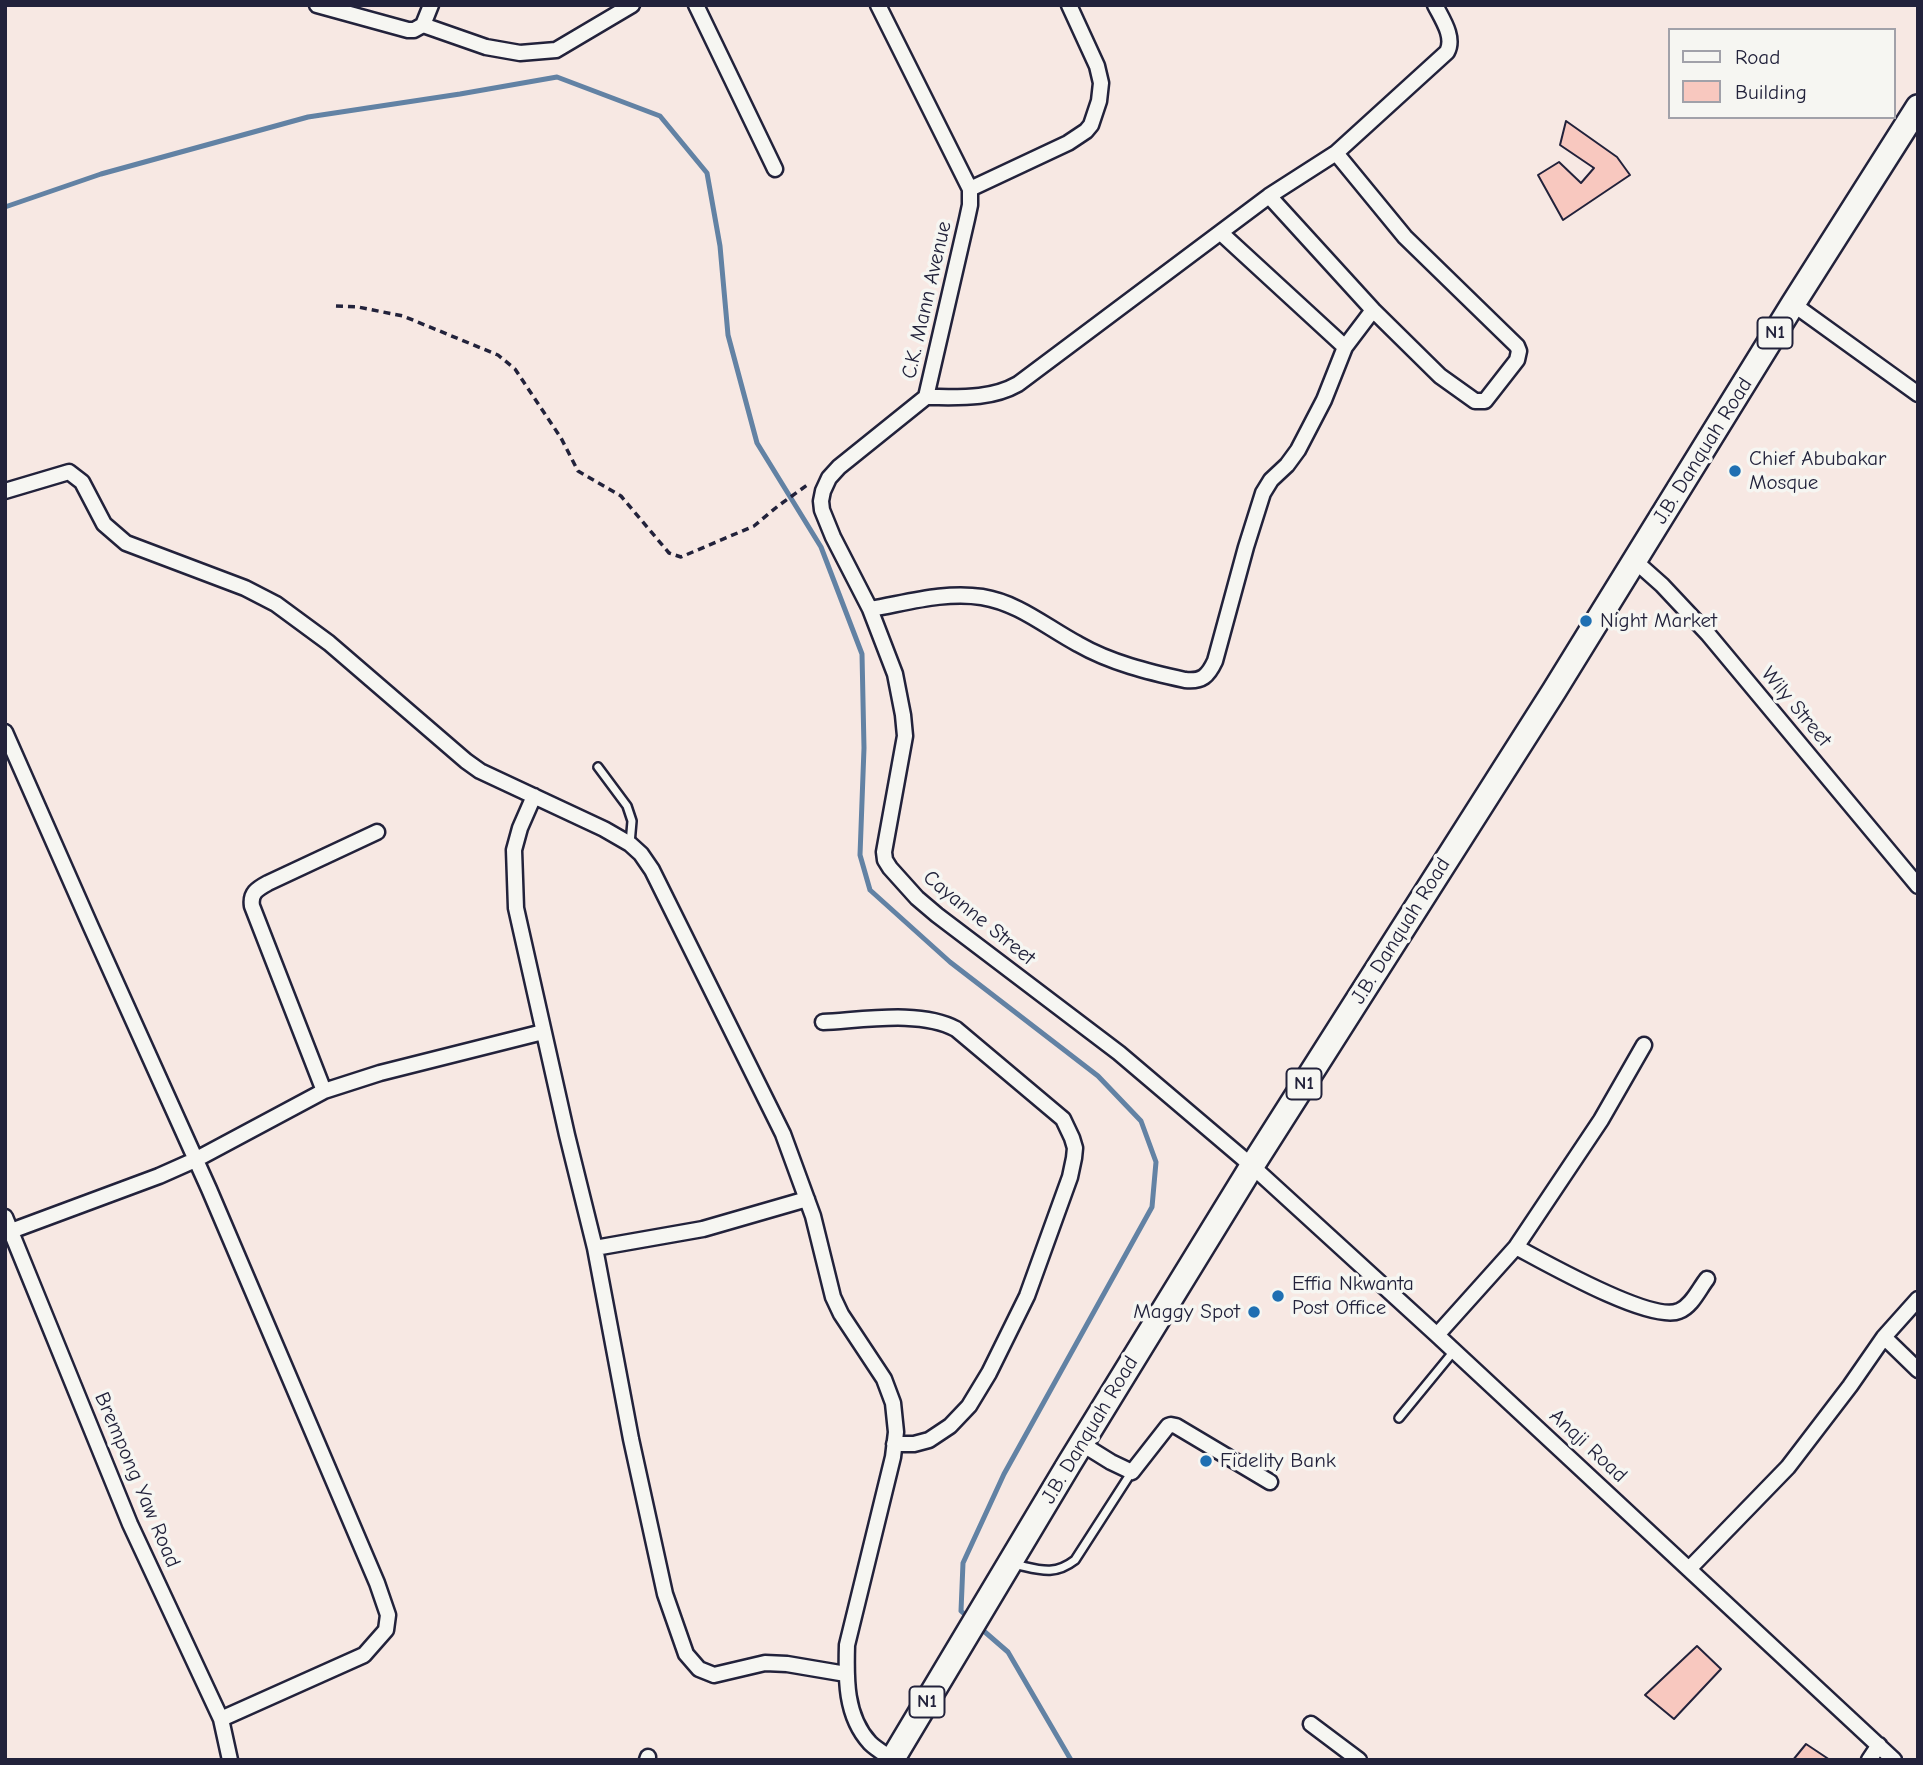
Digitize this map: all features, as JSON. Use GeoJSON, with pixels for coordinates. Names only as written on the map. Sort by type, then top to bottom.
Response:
{"type":"FeatureCollection","features":[{"type":"Feature","properties":{"kind":"highway","name":"J.B. Danquah Road"},"geometry":{"type":"LineString","coordinates":[[892,1759],[1252,1166],[1554,691],[1918,107]]}},
{"type":"Feature","properties":{"kind":"street"},"geometry":{"type":"LineString","coordinates":[[317,5],[404,30],[414,30],[423,25],[430,5]]}},
{"type":"Feature","properties":{"kind":"street"},"geometry":{"type":"LineString","coordinates":[[423,25],[486,47],[520,52],[556,50],[632,5]]}},
{"type":"Feature","properties":{"kind":"street"},"geometry":{"type":"LineString","coordinates":[[696,5],[775,169]]}},
{"type":"Feature","properties":{"kind":"street"},"geometry":{"type":"LineString","coordinates":[[877,5],[970,189],[1068,143],[1091,125],[1099,101],[1101,83],[1097,66],[1069,5]]}},
{"type":"Feature","properties":{"kind":"street"},"geometry":{"type":"LineString","coordinates":[[926,397],[982,396],[1007,391],[1269,196],[1336,153],[1447,52],[1451,45],[1450,38],[1435,5]]}},
{"type":"Feature","properties":{"kind":"street"},"geometry":{"type":"LineString","coordinates":[[1269,196],[1373,310],[1440,376],[1477,402],[1487,400],[1518,357],[1517,346],[1405,237],[1336,153]]}},
{"type":"Feature","properties":{"kind":"street","name":"C.K. Mann Avenue"},"geometry":{"type":"LineString","coordinates":[[870,610],[822,510],[823,491],[829,478],[839,467],[926,397],[967,219],[970,189]]}},
{"type":"Feature","properties":{"kind":"street"},"geometry":{"type":"LineString","coordinates":[[1221,233],[1345,347]]}},
{"type":"Feature","properties":{"kind":"street"},"geometry":{"type":"LineString","coordinates":[[1793,304],[1918,394]]}},
{"type":"Feature","properties":{"kind":"street"},"geometry":{"type":"LineString","coordinates":[[870,610],[962,595],[983,597],[1026,612],[1079,645],[1109,659],[1185,680],[1205,678],[1215,661],[1263,493],[1298,450],[1324,400],[1345,347],[1373,310]]}},
{"type":"Feature","properties":{"kind":"street"},"geometry":{"type":"LineString","coordinates":[[5,491],[69,472],[82,482],[104,524],[126,543],[245,588],[276,604],[366,673],[480,771],[604,829],[630,844],[652,870],[783,1134],[813,1216],[833,1297],[841,1314],[884,1379],[893,1403],[893,1457],[847,1644],[846,1674],[851,1707],[858,1726],[871,1744],[892,1759]]}},
{"type":"Feature","properties":{"kind":"street","name":"Wily Street"},"geometry":{"type":"LineString","coordinates":[[1634,561],[1702,626],[1918,886]]}},
{"type":"Feature","properties":{"kind":"street","name":"Cayanne Street"},"geometry":{"type":"LineString","coordinates":[[870,610],[895,674],[901,695],[904,726],[902,754],[884,852],[890,868],[917,898],[937,915],[1119,1053],[1252,1166]]}},
{"type":"Feature","properties":{"kind":"street"},"geometry":{"type":"LineString","coordinates":[[5,732],[209,1189],[372,1570],[388,1615],[386,1630],[364,1655],[220,1719]]}},
{"type":"Feature","properties":{"kind":"street"},"geometry":{"type":"LineString","coordinates":[[534,796],[514,850],[516,908],[595,1248],[631,1439],[665,1594],[686,1654],[699,1669],[714,1675],[765,1663],[846,1674]]}},
{"type":"Feature","properties":{"kind":"street"},"geometry":{"type":"LineString","coordinates":[[324,1091],[251,900],[257,889],[268,883],[377,832]]}},
{"type":"Feature","properties":{"kind":"street"},"geometry":{"type":"LineString","coordinates":[[823,1022],[918,1018],[945,1023],[956,1029],[1063,1119],[1075,1148],[1070,1177],[1027,1296],[989,1373],[969,1406],[929,1440],[914,1444],[894,1444]]}},
{"type":"Feature","properties":{"kind":"street"},"geometry":{"type":"LineString","coordinates":[[8,1224],[159,1175],[195,1160],[324,1091],[380,1073],[543,1032]]}},
{"type":"Feature","properties":{"kind":"street"},"geometry":{"type":"LineString","coordinates":[[1437,1335],[1516,1247],[1601,1120],[1644,1045]]}},
{"type":"Feature","properties":{"kind":"street","name":"Anaji Road"},"geometry":{"type":"LineString","coordinates":[[1252,1166],[1894,1760]]}},
{"type":"Feature","properties":{"kind":"street"},"geometry":{"type":"LineString","coordinates":[[595,1248],[703,1229],[807,1199]]}},
{"type":"Feature","properties":{"kind":"street","name":"Brempong Yaw Road"},"geometry":{"type":"LineString","coordinates":[[8,1224],[130,1524],[220,1719],[230,1760]]}},
{"type":"Feature","properties":{"kind":"street"},"geometry":{"type":"LineString","coordinates":[[1516,1247],[1594,1287],[1638,1306],[1665,1314],[1676,1313],[1685,1308],[1707,1279]]}},
{"type":"Feature","properties":{"kind":"street"},"geometry":{"type":"LineString","coordinates":[[1689,1569],[1787,1467],[1884,1337],[1918,1299]]}},
{"type":"Feature","properties":{"kind":"street"},"geometry":{"type":"LineString","coordinates":[[1884,1337],[1918,1370]]}},
{"type":"Feature","properties":{"kind":"street"},"geometry":{"type":"LineString","coordinates":[[1082,1444],[1132,1472],[1168,1426],[1176,1426],[1270,1482]]}},
{"type":"Feature","properties":{"kind":"street"},"geometry":{"type":"LineString","coordinates":[[1311,1724],[1359,1760]]}},
{"type":"Feature","properties":{"kind":"street"},"geometry":{"type":"LineString","coordinates":[[1869,1760],[1879,1745]]}},
{"type":"Feature","properties":{"kind":"lane"},"geometry":{"type":"LineString","coordinates":[[598,767],[627,806],[632,821],[630,844]]}},
{"type":"Feature","properties":{"kind":"lane"},"geometry":{"type":"LineString","coordinates":[[1399,1418],[1454,1351]]}},
{"type":"Feature","properties":{"kind":"lane"},"geometry":{"type":"LineString","coordinates":[[1010,1563],[1050,1572],[1065,1568],[1075,1560],[1132,1472]]}},
{"type":"Feature","properties":{"kind":"path"},"geometry":{"type":"LineString","coordinates":[[336,306],[358,307],[403,316],[498,355],[515,369],[561,438],[578,471],[621,496],[669,554],[681,557],[754,526],[804,486]]}},
{"type":"Feature","properties":{"kind":"building"},"geometry":{"type":"Polygon","coordinates":[[[1566,121],[1617,157],[1630,175],[1563,220],[1538,175],[1559,162],[1581,183],[1594,168],[1560,145],[1566,121]]]}},
{"type":"Feature","properties":{"kind":"building"},"geometry":{"type":"Polygon","coordinates":[[[1697,1646],[1721,1669],[1674,1719],[1645,1695],[1697,1646]]]}},
{"type":"Feature","properties":{"kind":"building"},"geometry":{"type":"Polygon","coordinates":[[[1806,1744],[1830,1760],[1793,1760],[1806,1744]]]}},
{"type":"Feature","properties":{"kind":"waterway"},"geometry":{"type":"LineString","coordinates":[[5,207],[101,174],[308,117],[557,77],[660,116],[707,173],[720,246],[728,335],[757,443],[821,547],[862,654],[864,748],[860,855],[870,890],[950,962],[1098,1076],[1141,1121],[1156,1162],[1152,1207],[1004,1474],[963,1563],[961,1611],[970,1619]]}},
{"type":"Feature","properties":{"kind":"waterway"},"geometry":{"type":"LineString","coordinates":[[978,1626],[1008,1652],[1071,1760]]}},
{"type":"Feature","properties":{"kind":"place","name":"Chief Abubakar Mosque"},"geometry":{"type":"Point","coordinates":[1735,471]}},
{"type":"Feature","properties":{"kind":"place","name":"Night Market"},"geometry":{"type":"Point","coordinates":[1586,621]}},
{"type":"Feature","properties":{"kind":"place","name":"Effia Nkwanta Post Office"},"geometry":{"type":"Point","coordinates":[1278,1296]}},
{"type":"Feature","properties":{"kind":"place","name":"Maggy Spot"},"geometry":{"type":"Point","coordinates":[1254,1312]}},
{"type":"Feature","properties":{"kind":"place","name":"Fidelity Bank"},"geometry":{"type":"Point","coordinates":[1206,1461]}}]}
